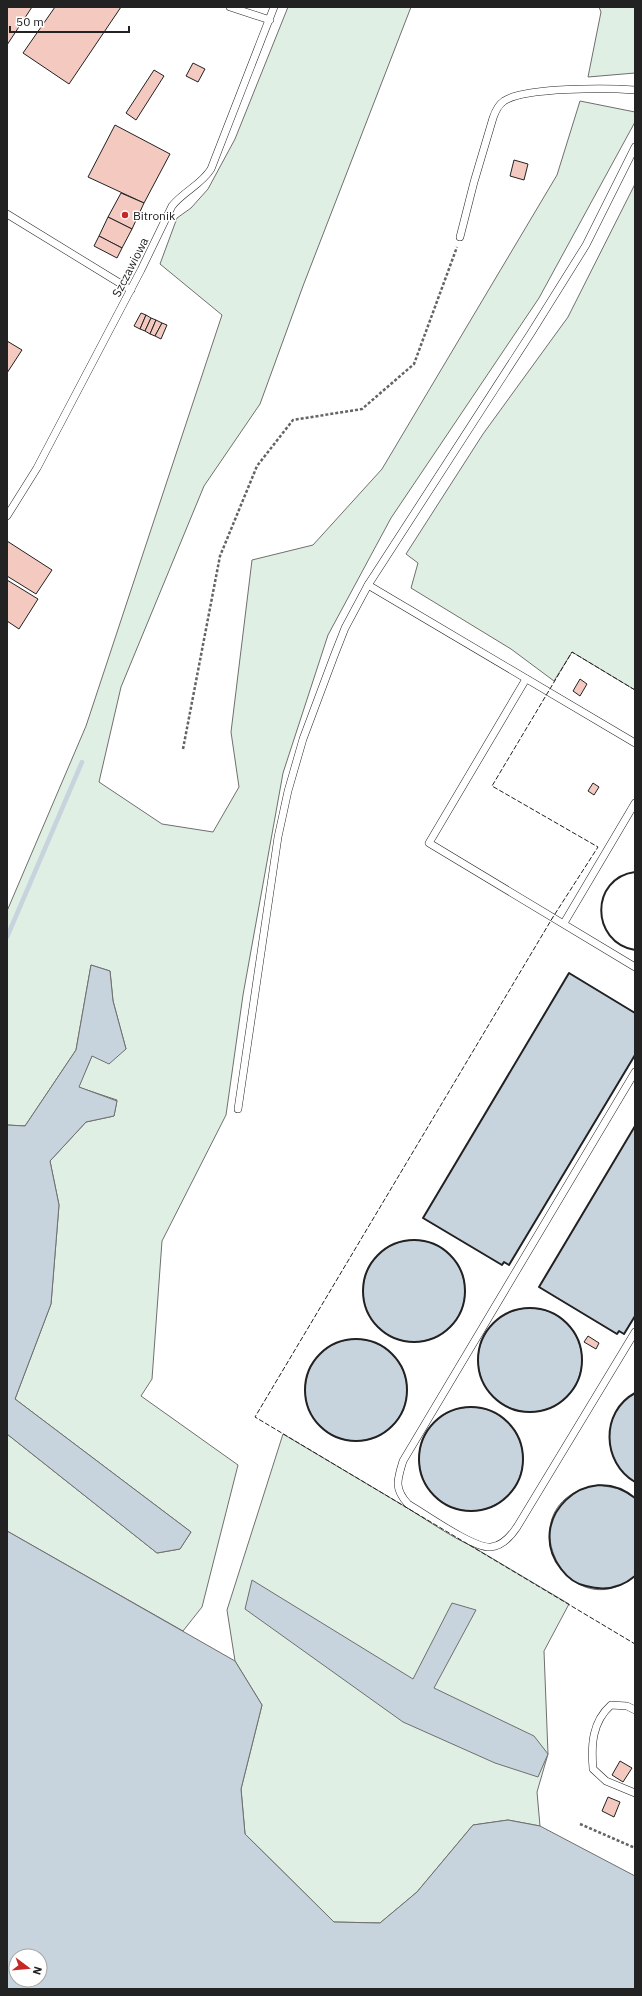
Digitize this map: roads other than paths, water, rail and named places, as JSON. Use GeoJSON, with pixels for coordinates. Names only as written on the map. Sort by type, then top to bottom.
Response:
{"type":"FeatureCollection","features":[{"type":"Feature","properties":{"kind":"lane"},"geometry":{"type":"LineString","coordinates":[[230,7],[270,20]]}},
{"type":"Feature","properties":{"kind":"lane","name":"Szczawiowa"},"geometry":{"type":"LineString","coordinates":[[7,516],[37,468],[131,290],[172,206],[179,198],[205,179],[211,169],[274,7]]}},
{"type":"Feature","properties":{"kind":"lane"},"geometry":{"type":"LineString","coordinates":[[460,237],[492,118],[496,108],[504,101],[515,96],[536,92],[611,88],[635,90]]}},
{"type":"Feature","properties":{"kind":"lane"},"geometry":{"type":"LineString","coordinates":[[238,1109],[278,838],[288,791],[303,739],[345,628],[368,585],[569,272],[589,238],[635,147]]}},
{"type":"Feature","properties":{"kind":"lane"},"geometry":{"type":"LineString","coordinates":[[7,214],[131,290]]}},
{"type":"Feature","properties":{"kind":"lane"},"geometry":{"type":"LineString","coordinates":[[368,585],[635,743]]}},
{"type":"Feature","properties":{"kind":"lane"},"geometry":{"type":"LineString","coordinates":[[526,679],[429,843],[635,967]]}},
{"type":"Feature","properties":{"kind":"lane"},"geometry":{"type":"LineString","coordinates":[[564,923],[635,803]]}},
{"type":"Feature","properties":{"kind":"lane"},"geometry":{"type":"LineString","coordinates":[[635,1072],[403,1461],[398,1477],[398,1490],[402,1497],[408,1504],[475,1544],[492,1548],[502,1543],[517,1527],[635,1332]]}},
{"type":"Feature","properties":{"kind":"lane"},"geometry":{"type":"LineString","coordinates":[[635,1710],[627,1706],[611,1705],[604,1712],[596,1726],[591,1747],[593,1769],[606,1780],[635,1793]]}},
{"type":"Feature","properties":{"kind":"waterway"},"geometry":{"type":"LineString","coordinates":[[7,937],[82,762]]}},
{"type":"Feature","properties":{"kind":"place","name":"Bitronik"},"geometry":{"type":"Point","coordinates":[125,215]}}]}
